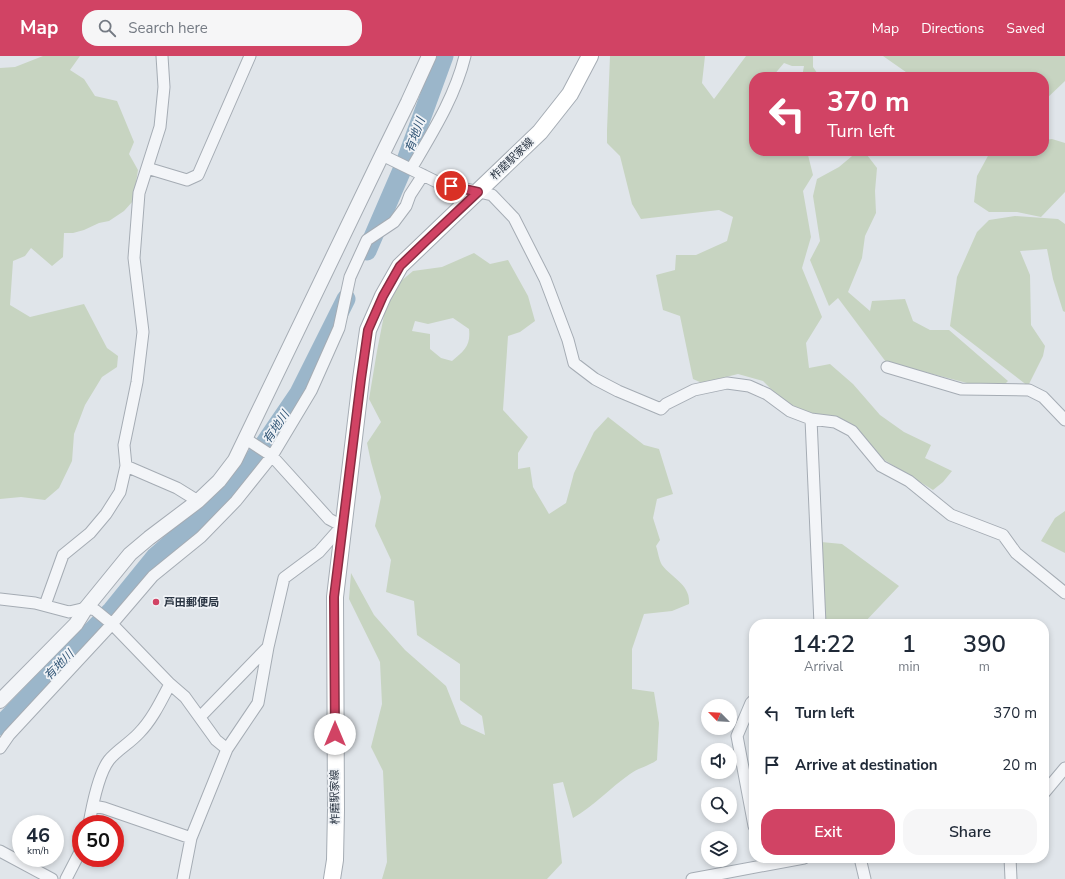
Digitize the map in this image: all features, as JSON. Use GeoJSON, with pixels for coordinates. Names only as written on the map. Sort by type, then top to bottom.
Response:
{"type":"FeatureCollection","features":[{"type":"Feature","properties":{"kind":"main road","name":"柞磨駅家線"},"geometry":{"type":"LineString","coordinates":[[332,879],[335,860],[336,810],[334,597],[368,330],[383,296],[400,266],[540,132],[570,94],[590,56]]}},
{"type":"Feature","properties":{"kind":"street"},"geometry":{"type":"LineString","coordinates":[[45,605],[63,555],[90,533],[106,514],[120,492],[126,466],[124,445],[137,382],[143,332],[134,258],[139,193],[160,127],[164,87],[162,56]]}},
{"type":"Feature","properties":{"kind":"street"},"geometry":{"type":"LineString","coordinates":[[147,168],[187,180],[198,175],[250,56]]}},
{"type":"Feature","properties":{"kind":"street"},"geometry":{"type":"LineString","coordinates":[[0,701],[90,609],[130,554],[148,538],[198,501],[219,482],[235,460],[384,157],[429,56]]}},
{"type":"Feature","properties":{"kind":"street"},"geometry":{"type":"LineString","coordinates":[[411,169],[438,123],[461,74],[464,56]]}},
{"type":"Feature","properties":{"kind":"street"},"geometry":{"type":"LineString","coordinates":[[384,157],[437,182],[492,195],[514,218],[546,279],[568,340],[574,363],[595,380],[661,408],[694,390],[727,383],[749,386],[767,394],[790,411],[811,419],[835,422],[852,431],[881,466],[909,481],[951,515],[1003,535],[1016,553],[1065,593]]}},
{"type":"Feature","properties":{"kind":"street"},"geometry":{"type":"LineString","coordinates":[[0,748],[9,736],[112,624],[153,576],[201,537],[236,501],[272,456],[311,390],[339,328],[350,277],[367,240],[394,222],[406,206],[410,194],[423,175]]}},
{"type":"Feature","properties":{"kind":"street"},"geometry":{"type":"LineString","coordinates":[[887,367],[961,389],[1029,390],[1043,397],[1065,420]]}},
{"type":"Feature","properties":{"kind":"street"},"geometry":{"type":"LineString","coordinates":[[811,419],[820,619]]}},
{"type":"Feature","properties":{"kind":"street"},"geometry":{"type":"LineString","coordinates":[[183,879],[191,838],[226,749],[258,703],[268,647],[284,578],[319,552],[342,526],[329,520],[272,456],[246,439]]}},
{"type":"Feature","properties":{"kind":"street"},"geometry":{"type":"LineString","coordinates":[[126,466],[177,488],[198,501]]}},
{"type":"Feature","properties":{"kind":"street"},"geometry":{"type":"LineString","coordinates":[[0,599],[45,605],[69,612],[90,609],[112,624],[170,684],[185,697],[216,740],[226,749]]}},
{"type":"Feature","properties":{"kind":"street"},"geometry":{"type":"LineString","coordinates":[[200,717],[268,647]]}},
{"type":"Feature","properties":{"kind":"street"},"geometry":{"type":"LineString","coordinates":[[90,815],[103,772],[109,760],[140,732],[156,709],[170,684]]}},
{"type":"Feature","properties":{"kind":"street"},"geometry":{"type":"LineString","coordinates":[[749,708],[737,736],[749,800]]}},
{"type":"Feature","properties":{"kind":"street"},"geometry":{"type":"LineString","coordinates":[[1049,788],[1065,768]]}},
{"type":"Feature","properties":{"kind":"street"},"geometry":{"type":"LineString","coordinates":[[92,806],[104,808],[191,838]]}},
{"type":"Feature","properties":{"kind":"street"},"geometry":{"type":"LineString","coordinates":[[0,851],[52,879]]}},
{"type":"Feature","properties":{"kind":"street"},"geometry":{"type":"LineString","coordinates":[[692,879],[757,863]]}},
{"type":"Feature","properties":{"kind":"street"},"geometry":{"type":"LineString","coordinates":[[861,863],[865,879]]}},
{"type":"Feature","properties":{"kind":"street"},"geometry":{"type":"LineString","coordinates":[[1010,863],[1011,879]]}},
{"type":"Feature","properties":{"kind":"street"},"geometry":{"type":"LineString","coordinates":[[66,879],[72,867]]}},
{"type":"Feature","properties":{"kind":"green space"},"geometry":{"type":"Polygon","coordinates":[[[43,56],[80,56],[70,70],[84,79],[95,96],[117,101],[134,142],[129,154],[138,170],[133,201],[124,211],[109,221],[99,223],[73,233],[64,233],[63,257],[52,266],[31,248],[25,256],[13,261],[10,305],[30,317],[84,304],[107,348],[118,356],[117,367],[102,377],[85,405],[74,434],[72,461],[59,488],[45,500],[21,497],[0,499],[0,68],[15,67],[43,56]]]}},
{"type":"Feature","properties":{"kind":"green space"},"geometry":{"type":"Polygon","coordinates":[[[610,56],[705,56],[702,83],[714,99],[746,56],[813,56],[813,67],[816,72],[803,72],[804,66],[792,66],[784,63],[776,72],[749,72],[749,156],[808,156],[813,175],[803,191],[811,237],[802,268],[822,317],[806,343],[809,368],[830,364],[853,384],[880,415],[904,432],[931,445],[925,458],[952,471],[943,482],[933,490],[878,456],[859,430],[823,418],[784,402],[763,381],[738,374],[702,383],[693,379],[680,316],[663,310],[656,275],[675,270],[676,255],[696,255],[727,241],[733,217],[719,210],[641,219],[632,204],[620,156],[607,143],[610,56]]]}},
{"type":"Feature","properties":{"kind":"green space"},"geometry":{"type":"Polygon","coordinates":[[[883,56],[1065,56],[1065,81],[1049,96],[1049,72],[906,72],[883,56]]]}},
{"type":"Feature","properties":{"kind":"green space"},"geometry":{"type":"Polygon","coordinates":[[[1049,139],[1065,143],[1065,192],[1041,217],[1017,212],[989,212],[974,202],[977,176],[988,156],[1049,156],[1049,139]]]}},
{"type":"Feature","properties":{"kind":"green space"},"geometry":{"type":"Polygon","coordinates":[[[852,156],[868,156],[877,168],[875,191],[876,213],[865,236],[862,258],[848,292],[870,311],[872,301],[905,299],[913,321],[930,330],[949,330],[1008,381],[1004,385],[967,383],[886,362],[838,298],[829,306],[810,260],[820,241],[813,196],[817,179],[839,167],[852,156]]]}},
{"type":"Feature","properties":{"kind":"green space"},"geometry":{"type":"Polygon","coordinates":[[[1015,216],[1058,219],[1065,224],[1065,312],[1063,311],[1053,279],[1047,249],[1020,251],[1030,275],[1031,325],[1045,346],[1043,356],[1028,386],[950,326],[957,277],[977,232],[989,220],[1015,216]]]}},
{"type":"Feature","properties":{"kind":"green space"},"geometry":{"type":"Polygon","coordinates":[[[474,253],[490,264],[508,260],[528,296],[535,321],[520,332],[508,336],[503,410],[528,437],[518,453],[518,469],[530,467],[533,487],[549,514],[566,503],[574,473],[594,432],[608,417],[644,445],[659,449],[673,494],[657,499],[653,518],[660,540],[656,546],[662,565],[680,582],[687,592],[689,604],[672,611],[644,614],[632,649],[632,689],[654,692],[659,723],[657,760],[630,774],[588,808],[573,818],[563,782],[553,784],[562,863],[547,879],[382,879],[387,862],[383,771],[371,747],[382,704],[380,662],[349,599],[351,573],[374,615],[405,650],[446,686],[461,724],[485,735],[482,716],[460,700],[460,664],[417,635],[414,601],[386,592],[391,560],[375,526],[381,497],[367,443],[381,422],[369,399],[385,310],[401,281],[413,271],[442,267],[474,253]],[[453,318],[428,324],[415,321],[412,331],[430,334],[430,349],[441,358],[452,361],[466,348],[469,340],[469,329],[453,318]]]}},
{"type":"Feature","properties":{"kind":"green space"},"geometry":{"type":"Polygon","coordinates":[[[1065,511],[1065,553],[1041,541],[1055,518],[1065,511]]]}},
{"type":"Feature","properties":{"kind":"green space"},"geometry":{"type":"Polygon","coordinates":[[[821,542],[842,544],[899,586],[868,619],[824,619],[821,542]]]}},
{"type":"Feature","properties":{"kind":"waterway","name":"有地川"},"geometry":{"type":"LineString","coordinates":[[367,251],[405,163],[444,56]]}},
{"type":"Feature","properties":{"kind":"waterway","name":"有地川"},"geometry":{"type":"LineString","coordinates":[[0,726],[112,610],[155,557],[227,494],[250,465],[299,393],[346,299]]}},
{"type":"Feature","properties":{"kind":"place","name":"芦田郵便局"},"geometry":{"type":"Point","coordinates":[156,602]}},
{"type":"Feature","properties":{"kind":"route"},"geometry":{"type":"LineString","coordinates":[[335,734],[334,597],[368,330],[383,296],[400,266],[478,192],[451,186]]}}]}
